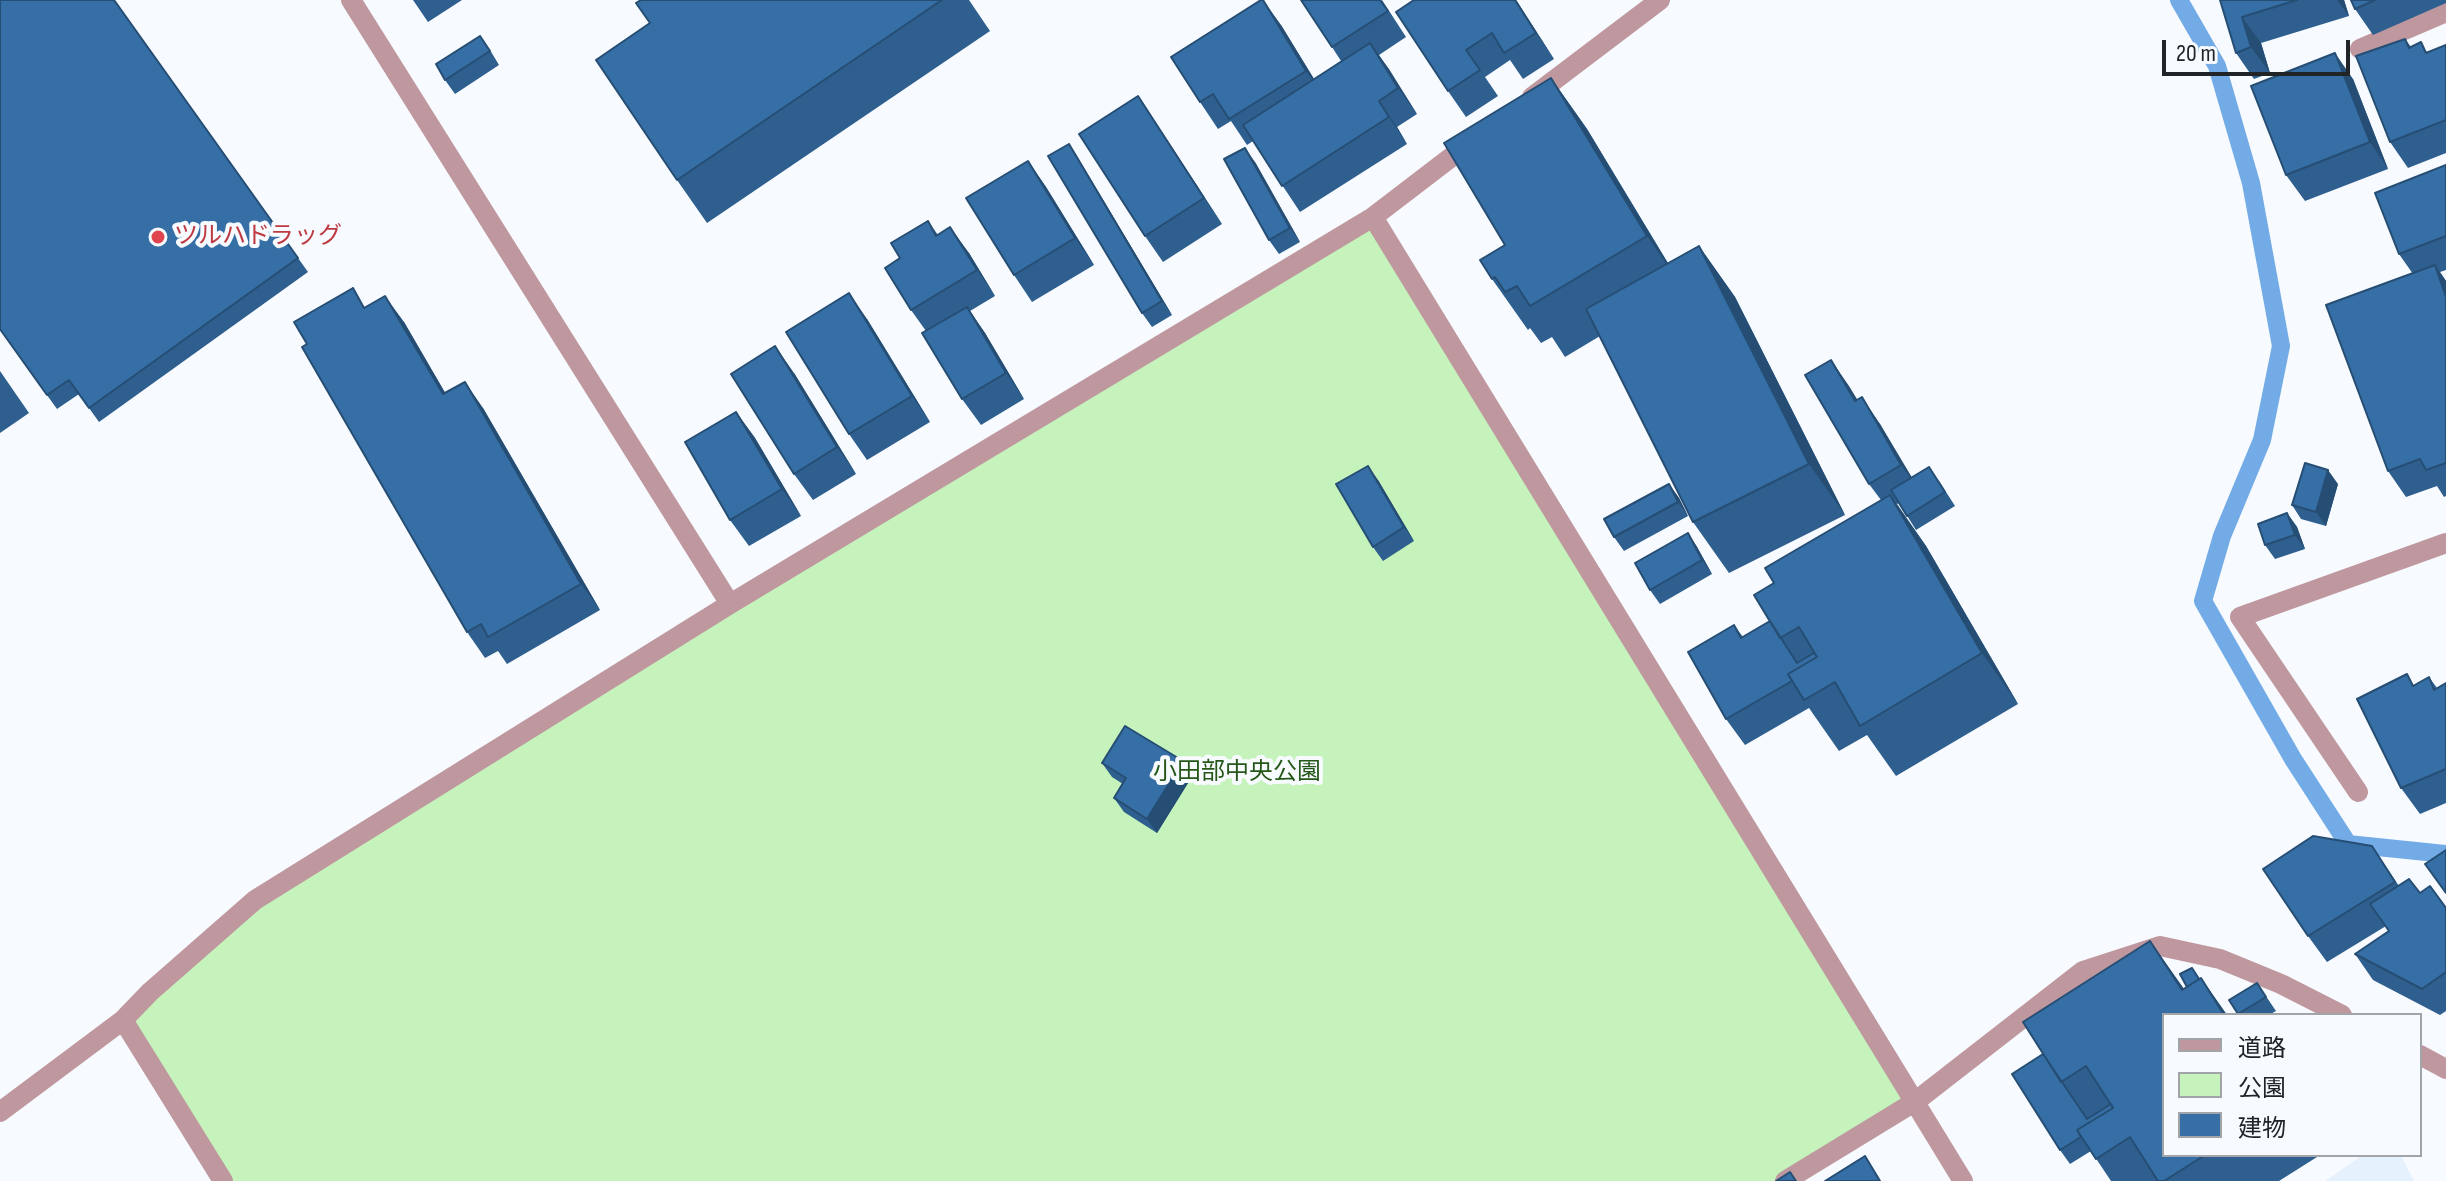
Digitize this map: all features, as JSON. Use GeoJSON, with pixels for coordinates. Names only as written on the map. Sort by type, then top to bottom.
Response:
{"type":"FeatureCollection","features":[{"type":"Feature","properties":{"kind":"street"},"geometry":{"type":"LineString","coordinates":[[351,0],[730,604]]}},
{"type":"Feature","properties":{"kind":"street"},"geometry":{"type":"LineString","coordinates":[[1510,113],[1660,0]]}},
{"type":"Feature","properties":{"kind":"street"},"geometry":{"type":"LineString","coordinates":[[2360,49],[2446,12]]}},
{"type":"Feature","properties":{"kind":"street"},"geometry":{"type":"LineString","coordinates":[[0,1112],[123,1020],[150,992],[255,900],[730,604],[1373,217],[1485,132]]}},
{"type":"Feature","properties":{"kind":"street"},"geometry":{"type":"LineString","coordinates":[[1373,217],[1963,1181]]}},
{"type":"Feature","properties":{"kind":"street"},"geometry":{"type":"LineString","coordinates":[[2358,792],[2240,617],[2446,543]]}},
{"type":"Feature","properties":{"kind":"street"},"geometry":{"type":"LineString","coordinates":[[1785,1181],[1916,1101],[2083,971],[2160,946],[2220,959],[2281,984],[2338,1013]]}},
{"type":"Feature","properties":{"kind":"street"},"geometry":{"type":"LineString","coordinates":[[123,1020],[223,1181]]}},
{"type":"Feature","properties":{"kind":"street"},"geometry":{"type":"LineString","coordinates":[[2422,1056],[2446,1069]]}},
{"type":"Feature","properties":{"kind":"shaded area"},"geometry":{"type":"Polygon","coordinates":[[[2360,1157],[2402,1157],[2414,1181],[2325,1181],[2360,1157]]]}},
{"type":"Feature","properties":{"kind":"green space","name":"小田部中央公園"},"geometry":{"type":"Polygon","coordinates":[[[1373,217],[1916,1101],[1781,1181],[223,1181],[123,1020],[255,900],[1373,217]]]}},
{"type":"Feature","properties":{"kind":"building"},"geometry":{"type":"Polygon","coordinates":[[[0,0],[114,0],[298,258],[89,408],[69,380],[47,395],[0,329],[0,0]]]}},
{"type":"Feature","properties":{"kind":"building"},"geometry":{"type":"Polygon","coordinates":[[[641,0],[942,0],[677,180],[596,60],[650,23],[636,3],[641,0]]]}},
{"type":"Feature","properties":{"kind":"building"},"geometry":{"type":"Polygon","coordinates":[[[1261,0],[1306,71],[1229,119],[1213,94],[1200,102],[1171,57],[1261,0]]]}},
{"type":"Feature","properties":{"kind":"building"},"geometry":{"type":"Polygon","coordinates":[[[1301,0],[1380,0],[1388,11],[1332,47],[1301,0]]]}},
{"type":"Feature","properties":{"kind":"building"},"geometry":{"type":"Polygon","coordinates":[[[1414,0],[1515,0],[1536,33],[1504,53],[1492,33],[1466,50],[1480,70],[1448,91],[1396,12],[1414,0]]]}},
{"type":"Feature","properties":{"kind":"building"},"geometry":{"type":"Polygon","coordinates":[[[2220,0],[2297,0],[2242,17],[2251,47],[2236,53],[2220,0]]]}},
{"type":"Feature","properties":{"kind":"building"},"geometry":{"type":"Polygon","coordinates":[[[2351,0],[2375,0],[2355,9],[2351,0]]]}},
{"type":"Feature","properties":{"kind":"building"},"geometry":{"type":"Polygon","coordinates":[[[480,36],[490,51],[445,80],[436,64],[480,36]]]}},
{"type":"Feature","properties":{"kind":"building"},"geometry":{"type":"Polygon","coordinates":[[[2405,39],[2409,48],[2421,42],[2426,53],[2446,45],[2446,120],[2390,142],[2356,56],[2405,39]]]}},
{"type":"Feature","properties":{"kind":"building"},"geometry":{"type":"Polygon","coordinates":[[[1370,43],[1398,88],[1379,101],[1389,117],[1282,186],[1243,125],[1370,43]]]}},
{"type":"Feature","properties":{"kind":"building"},"geometry":{"type":"Polygon","coordinates":[[[2335,53],[2370,142],[2286,175],[2251,86],[2335,53]]]}},
{"type":"Feature","properties":{"kind":"building"},"geometry":{"type":"Polygon","coordinates":[[[1551,78],[1647,236],[1530,306],[1517,286],[1505,292],[1480,260],[1505,245],[1444,143],[1551,78]]]}},
{"type":"Feature","properties":{"kind":"building"},"geometry":{"type":"Polygon","coordinates":[[[1138,96],[1204,198],[1145,236],[1079,134],[1138,96]]]}},
{"type":"Feature","properties":{"kind":"building"},"geometry":{"type":"Polygon","coordinates":[[[1069,144],[1162,301],[1142,313],[1048,156],[1069,144]]]}},
{"type":"Feature","properties":{"kind":"building"},"geometry":{"type":"Polygon","coordinates":[[[1245,148],[1290,228],[1269,240],[1224,159],[1245,148]]]}},
{"type":"Feature","properties":{"kind":"building"},"geometry":{"type":"Polygon","coordinates":[[[1028,161],[1075,238],[1014,275],[966,198],[1028,161]]]}},
{"type":"Feature","properties":{"kind":"building"},"geometry":{"type":"Polygon","coordinates":[[[2446,165],[2446,236],[2399,254],[2375,193],[2446,165]]]}},
{"type":"Feature","properties":{"kind":"building"},"geometry":{"type":"Polygon","coordinates":[[[928,221],[936,236],[950,227],[977,270],[911,310],[885,268],[900,258],[891,243],[928,221]]]}},
{"type":"Feature","properties":{"kind":"building"},"geometry":{"type":"Polygon","coordinates":[[[1699,246],[1809,464],[1693,522],[1586,309],[1699,246]]]}},
{"type":"Feature","properties":{"kind":"building"},"geometry":{"type":"Polygon","coordinates":[[[2435,265],[2446,297],[2446,463],[2426,470],[2420,459],[2388,471],[2326,305],[2435,265]]]}},
{"type":"Feature","properties":{"kind":"building"},"geometry":{"type":"Polygon","coordinates":[[[353,288],[364,308],[385,296],[443,394],[465,382],[581,584],[488,637],[481,624],[467,632],[302,347],[307,344],[294,322],[353,288]]]}},
{"type":"Feature","properties":{"kind":"building"},"geometry":{"type":"Polygon","coordinates":[[[849,293],[912,396],[849,434],[786,332],[849,293]]]}},
{"type":"Feature","properties":{"kind":"building"},"geometry":{"type":"Polygon","coordinates":[[[967,307],[1006,373],[962,399],[922,333],[967,307]]]}},
{"type":"Feature","properties":{"kind":"building"},"geometry":{"type":"Polygon","coordinates":[[[775,346],[837,447],[794,474],[731,374],[775,346]]]}},
{"type":"Feature","properties":{"kind":"building"},"geometry":{"type":"Polygon","coordinates":[[[1831,360],[1855,401],[1862,397],[1901,465],[1869,484],[1805,375],[1831,360]]]}},
{"type":"Feature","properties":{"kind":"building"},"geometry":{"type":"Polygon","coordinates":[[[736,412],[782,489],[730,520],[685,442],[736,412]]]}},
{"type":"Feature","properties":{"kind":"building"},"geometry":{"type":"Polygon","coordinates":[[[2305,463],[2328,470],[2316,512],[2292,505],[2305,463]]]}},
{"type":"Feature","properties":{"kind":"building"},"geometry":{"type":"Polygon","coordinates":[[[1368,466],[1404,527],[1373,547],[1336,484],[1368,466]]]}},
{"type":"Feature","properties":{"kind":"building"},"geometry":{"type":"Polygon","coordinates":[[[1929,467],[1945,492],[1907,516],[1891,490],[1929,467]]]}},
{"type":"Feature","properties":{"kind":"building"},"geometry":{"type":"Polygon","coordinates":[[[1669,484],[1678,502],[1614,537],[1604,519],[1669,484]]]}},
{"type":"Feature","properties":{"kind":"building"},"geometry":{"type":"Polygon","coordinates":[[[1890,495],[1982,653],[1860,726],[1835,682],[1804,700],[1788,674],[1817,657],[1799,627],[1780,638],[1754,595],[1774,583],[1765,568],[1890,495]]]}},
{"type":"Feature","properties":{"kind":"building"},"geometry":{"type":"Polygon","coordinates":[[[2287,513],[2295,535],[2265,545],[2258,524],[2287,513]]]}},
{"type":"Feature","properties":{"kind":"building"},"geometry":{"type":"Polygon","coordinates":[[[1688,533],[1702,560],[1650,590],[1635,563],[1688,533]]]}},
{"type":"Feature","properties":{"kind":"building"},"geometry":{"type":"Polygon","coordinates":[[[1770,621],[1797,663],[1814,653],[1817,657],[1788,674],[1792,681],[1726,719],[1688,652],[1734,625],[1741,638],[1770,621]]]}},
{"type":"Feature","properties":{"kind":"building"},"geometry":{"type":"Polygon","coordinates":[[[2407,674],[2413,686],[2429,677],[2434,690],[2446,683],[2446,769],[2401,788],[2357,699],[2407,674]]]}},
{"type":"Feature","properties":{"kind":"building"},"geometry":{"type":"Polygon","coordinates":[[[1125,726],[1183,761],[1147,819],[1114,798],[1126,778],[1102,763],[1125,726]]]}},
{"type":"Feature","properties":{"kind":"building"},"geometry":{"type":"Polygon","coordinates":[[[2313,836],[2372,846],[2395,882],[2308,936],[2263,869],[2313,836]]]}},
{"type":"Feature","properties":{"kind":"building"},"geometry":{"type":"Polygon","coordinates":[[[2446,850],[2446,893],[2425,864],[2446,850]]]}},
{"type":"Feature","properties":{"kind":"building"},"geometry":{"type":"Polygon","coordinates":[[[2409,879],[2420,893],[2430,886],[2446,908],[2446,972],[2422,989],[2355,954],[2389,931],[2370,904],[2409,879]]]}},
{"type":"Feature","properties":{"kind":"building"},"geometry":{"type":"Polygon","coordinates":[[[2150,941],[2182,990],[2201,978],[2223,1013],[2162,1013],[2162,1157],[2202,1157],[2164,1181],[2158,1181],[2130,1137],[2096,1159],[2077,1130],[2113,1108],[2086,1066],[2061,1082],[2023,1022],[2150,941]]]}},
{"type":"Feature","properties":{"kind":"building"},"geometry":{"type":"Polygon","coordinates":[[[2192,968],[2199,979],[2187,987],[2180,974],[2192,968]]]}},
{"type":"Feature","properties":{"kind":"building"},"geometry":{"type":"Polygon","coordinates":[[[2257,983],[2266,997],[2240,1013],[2229,1000],[2257,983]]]}},
{"type":"Feature","properties":{"kind":"building"},"geometry":{"type":"Polygon","coordinates":[[[2043,1054],[2087,1119],[2111,1104],[2113,1108],[2077,1130],[2081,1137],[2060,1150],[2012,1074],[2043,1054]]]}},
{"type":"Feature","properties":{"kind":"building"},"geometry":{"type":"Polygon","coordinates":[[[1865,1156],[1880,1181],[1825,1181],[1865,1156]]]}},
{"type":"Feature","properties":{"kind":"building"},"geometry":{"type":"Polygon","coordinates":[[[1790,1172],[1796,1181],[1776,1181],[1790,1172]]]}},
{"type":"Feature","properties":{"kind":"waterway"},"geometry":{"type":"LineString","coordinates":[[2179,0],[2217,66],[2251,183],[2281,346],[2262,440],[2222,536],[2203,601],[2293,759],[2348,844],[2446,854]]}},
{"type":"Feature","properties":{"kind":"place","name":"ツルハドラッグ"},"geometry":{"type":"Point","coordinates":[158,237]}}]}
